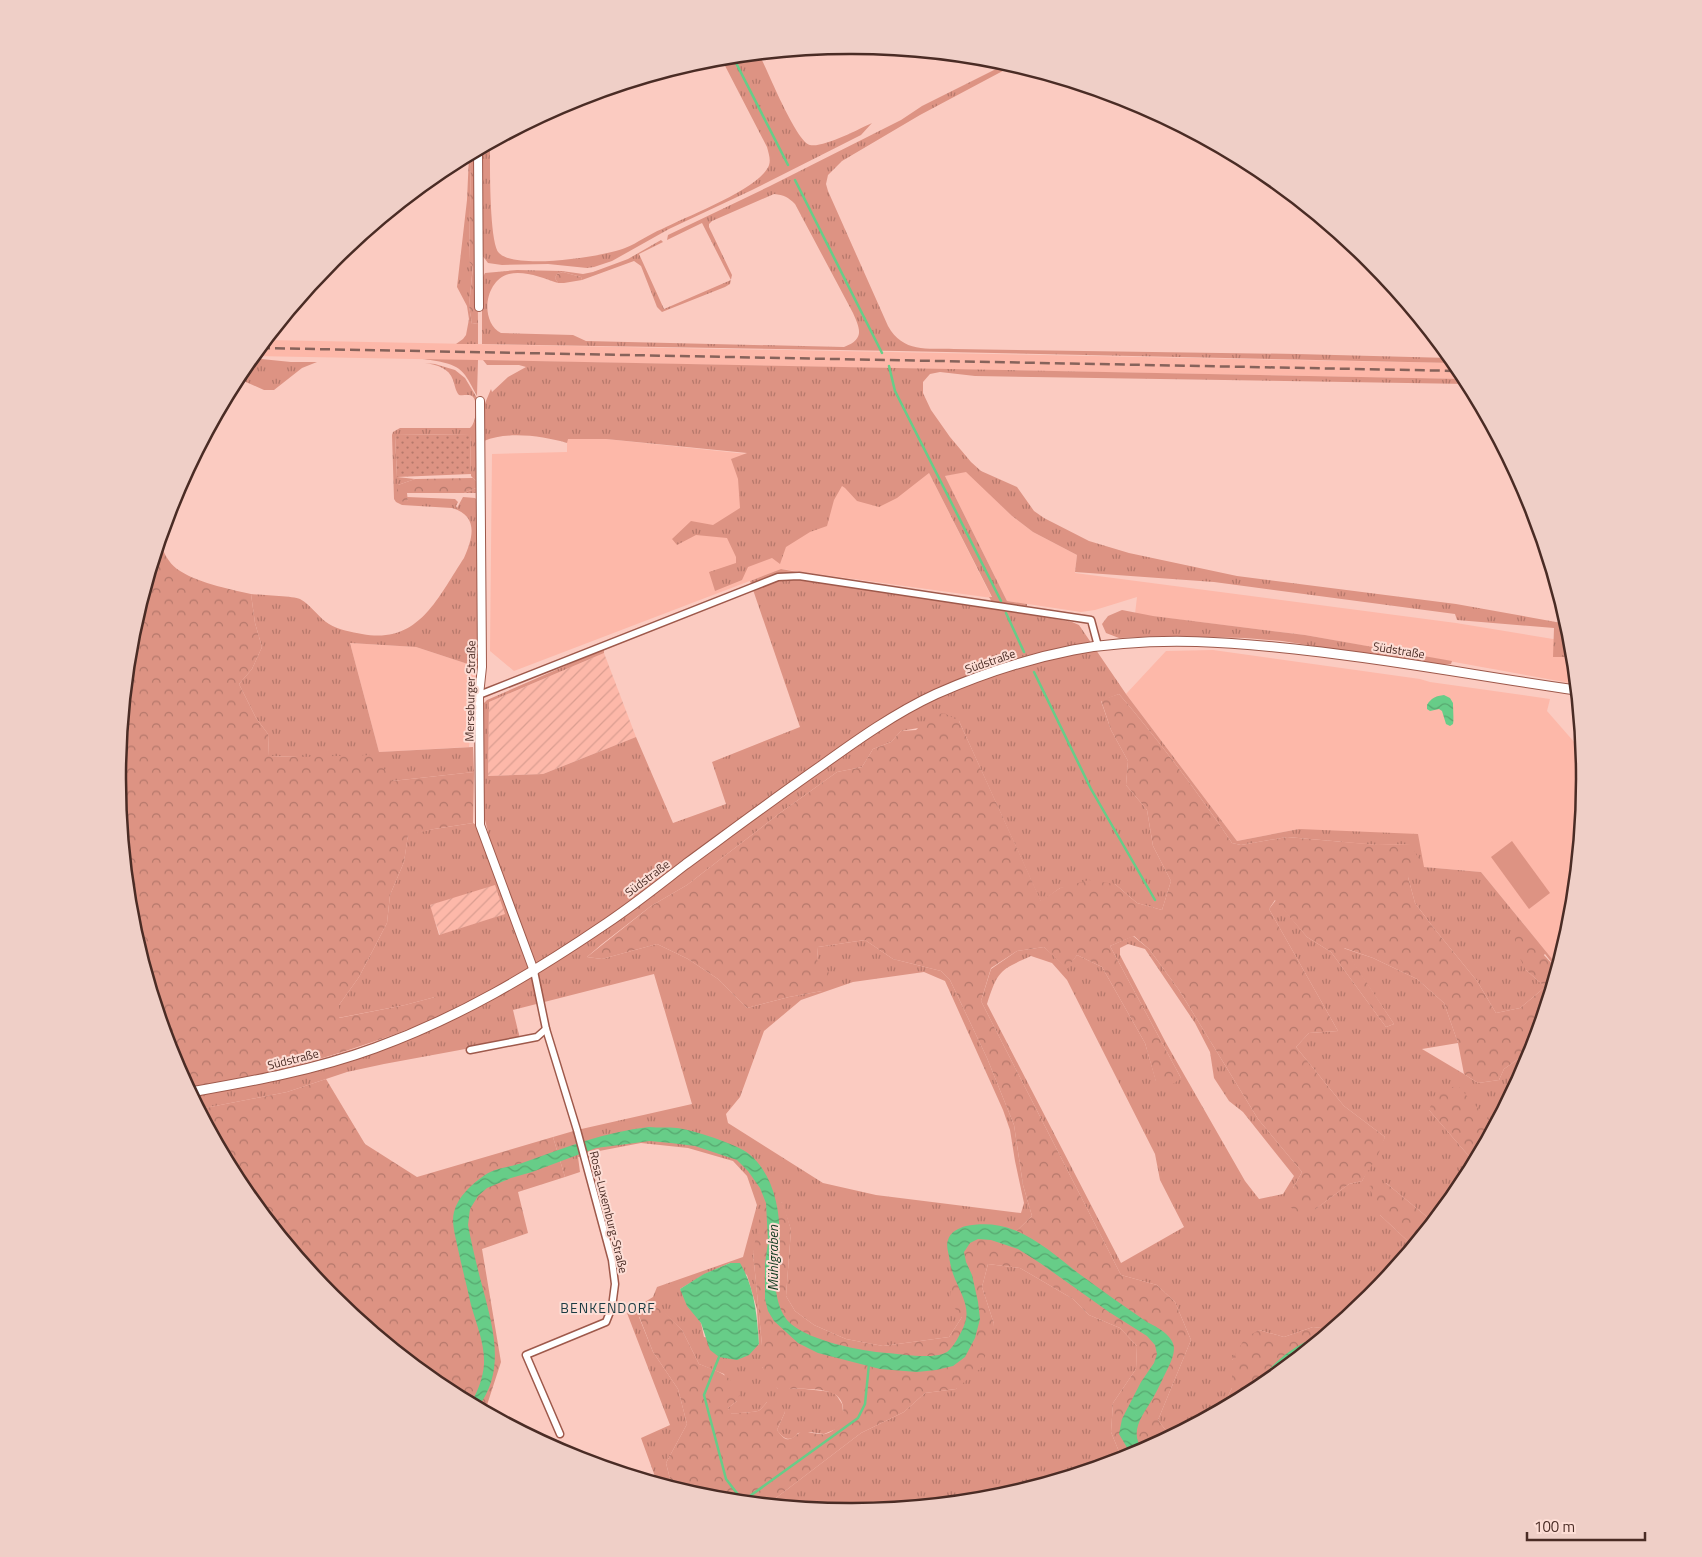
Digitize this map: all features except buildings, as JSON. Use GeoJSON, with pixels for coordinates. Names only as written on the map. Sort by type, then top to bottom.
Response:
{"type":"FeatureCollection","features":[{"type":"Feature","properties":{"kind":"main road","name":"Südstraße"},"geometry":{"type":"LineString","coordinates":[[197,1091],[270,1078],[331,1063],[374,1049],[427,1027],[488,998],[534,971],[611,921],[757,812],[872,730],[935,695],[1002,669],[1068,651],[1098,646],[1182,640],[1248,643],[1355,656],[1570,689]]}},
{"type":"Feature","properties":{"kind":"street"},"geometry":{"type":"LineString","coordinates":[[478,158],[479,307]]}},
{"type":"Feature","properties":{"kind":"street","name":"Merseburger Straße"},"geometry":{"type":"LineString","coordinates":[[480,401],[482,667],[479,695],[480,825],[534,971]]}},
{"type":"Feature","properties":{"kind":"street"},"geometry":{"type":"LineString","coordinates":[[479,695],[769,581],[785,577],[799,576],[1091,620],[1098,646]]}},
{"type":"Feature","properties":{"kind":"street","name":"Rosa-Luxemburg-Straße"},"geometry":{"type":"LineString","coordinates":[[534,971],[546,1029],[578,1130],[612,1260],[615,1284],[612,1307],[606,1322],[526,1356],[560,1434]]}},
{"type":"Feature","properties":{"kind":"street"},"geometry":{"type":"LineString","coordinates":[[470,1050],[538,1037],[546,1029]]}},
{"type":"Feature","properties":{"kind":"shaded area"},"geometry":{"type":"Polygon","coordinates":[[[274,340],[1445,363],[1456,379],[262,356],[274,340]]]}},
{"type":"Feature","properties":{"kind":"shaded area"},"geometry":{"type":"Polygon","coordinates":[[[567,439],[606,439],[929,473],[992,598],[781,569],[514,671],[490,651],[492,454],[567,452],[567,439]]]}},
{"type":"Feature","properties":{"kind":"shaded area"},"geometry":{"type":"Polygon","coordinates":[[[966,471],[1012,516],[1033,532],[1077,555],[1075,573],[1456,623],[1553,639],[1562,637],[1570,683],[1305,635],[1135,614],[1137,597],[1095,610],[1081,612],[1007,601],[945,476],[966,471]]]}},
{"type":"Feature","properties":{"kind":"shaded area"},"geometry":{"type":"Polygon","coordinates":[[[350,643],[416,647],[477,667],[469,747],[379,752],[350,643]]]}},
{"type":"Feature","properties":{"kind":"shaded area"},"geometry":{"type":"Polygon","coordinates":[[[1213,650],[1550,699],[1547,711],[1574,742],[1576,778],[1570,873],[1553,960],[1481,872],[1424,867],[1299,829],[1237,841],[1126,694],[1166,651],[1213,650]]]}},
{"type":"Feature","properties":{"kind":"shaded area"},"geometry":{"type":"Polygon","coordinates":[[[604,653],[636,737],[543,774],[488,776],[489,702],[604,653]]]}},
{"type":"Feature","properties":{"kind":"shaded area"},"geometry":{"type":"Polygon","coordinates":[[[495,884],[506,914],[440,935],[429,905],[495,884]]]}},
{"type":"Feature","properties":{"kind":"green space"},"geometry":{"type":"Polygon","coordinates":[[[761,59],[797,132],[810,145],[832,141],[872,123],[861,135],[669,229],[612,261],[587,268],[548,264],[502,265],[488,263],[482,255],[481,156],[490,150],[493,234],[499,253],[508,258],[522,261],[540,261],[580,258],[625,248],[657,231],[719,203],[748,186],[767,169],[770,161],[767,147],[725,65],[761,59]]]}},
{"type":"Feature","properties":{"kind":"green space"},"geometry":{"type":"Polygon","coordinates":[[[996,69],[1004,70],[920,115],[842,161],[828,175],[826,184],[828,191],[888,326],[901,341],[916,347],[934,349],[1441,358],[1445,363],[482,344],[482,279],[485,273],[517,270],[562,271],[583,274],[628,259],[661,240],[663,242],[639,254],[664,309],[731,280],[702,223],[667,240],[668,235],[901,120],[922,106],[996,69]],[[774,194],[709,224],[732,275],[730,284],[725,287],[662,312],[657,307],[641,266],[634,261],[582,280],[581,277],[563,272],[557,274],[555,278],[558,283],[534,275],[515,273],[501,278],[495,284],[490,292],[488,311],[494,327],[501,333],[573,335],[586,341],[844,347],[851,344],[858,337],[859,329],[853,313],[795,204],[788,198],[774,194]]]}},
{"type":"Feature","properties":{"kind":"green space"},"geometry":{"type":"Polygon","coordinates":[[[476,159],[478,323],[472,324],[469,306],[473,266],[469,262],[471,162],[476,159]]]}},
{"type":"Feature","properties":{"kind":"green space"},"geometry":{"type":"Polygon","coordinates":[[[471,162],[469,262],[473,265],[469,306],[472,324],[478,323],[478,344],[456,344],[466,335],[469,319],[467,306],[457,287],[467,200],[469,163],[471,162]]]}},
{"type":"Feature","properties":{"kind":"green space"},"geometry":{"type":"Polygon","coordinates":[[[563,272],[581,277],[582,280],[558,283],[555,278],[557,274],[563,272]]]}},
{"type":"Feature","properties":{"kind":"green space"},"geometry":{"type":"Polygon","coordinates":[[[260,359],[317,362],[302,368],[274,390],[264,390],[245,381],[260,359]]]}},
{"type":"Feature","properties":{"kind":"green space"},"geometry":{"type":"Polygon","coordinates":[[[422,359],[478,360],[477,396],[465,375],[456,367],[422,359]]]}},
{"type":"Feature","properties":{"kind":"green space"},"geometry":{"type":"Polygon","coordinates":[[[483,360],[1456,379],[1459,384],[975,376],[940,372],[930,374],[923,382],[923,393],[931,410],[950,437],[981,471],[1017,487],[1034,511],[1089,541],[1129,553],[1237,576],[1456,604],[1559,622],[1565,657],[1553,657],[1554,628],[1457,620],[1455,614],[1214,582],[1075,572],[1077,555],[1033,532],[1012,516],[966,472],[945,476],[1007,601],[1027,604],[1027,607],[992,602],[989,597],[992,597],[929,473],[897,498],[879,507],[857,501],[842,486],[834,500],[827,526],[810,532],[786,547],[780,564],[772,558],[748,567],[742,580],[715,591],[709,572],[736,563],[736,557],[727,538],[696,535],[677,545],[672,539],[691,521],[713,525],[740,508],[738,479],[731,459],[747,453],[606,439],[568,439],[567,443],[547,438],[514,435],[484,441],[483,408],[491,389],[492,392],[508,377],[526,367],[519,365],[487,365],[483,360]]]}},
{"type":"Feature","properties":{"kind":"green space"},"geometry":{"type":"Polygon","coordinates":[[[425,363],[455,370],[465,378],[477,398],[477,493],[464,493],[476,488],[476,481],[471,476],[470,434],[395,435],[397,477],[415,479],[398,485],[408,502],[407,497],[455,499],[458,502],[457,508],[463,497],[475,498],[477,500],[479,667],[477,689],[475,690],[477,667],[416,647],[350,643],[379,752],[473,747],[474,772],[392,781],[298,757],[269,756],[268,734],[256,718],[239,684],[252,669],[262,647],[255,623],[251,594],[300,599],[325,621],[345,630],[362,634],[382,635],[398,632],[412,625],[425,615],[464,558],[470,543],[472,528],[467,516],[461,512],[452,508],[402,505],[394,499],[393,432],[400,428],[470,428],[475,417],[476,407],[472,396],[459,395],[451,376],[446,370],[425,363]]]}},
{"type":"Feature","properties":{"kind":"green space"},"geometry":{"type":"Polygon","coordinates":[[[470,434],[471,474],[397,477],[395,435],[470,434]]]}},
{"type":"Feature","properties":{"kind":"green space"},"geometry":{"type":"Polygon","coordinates":[[[473,478],[476,481],[476,488],[464,493],[407,493],[408,502],[399,501],[396,497],[398,485],[415,479],[473,478]]]}},
{"type":"Feature","properties":{"kind":"green space"},"geometry":{"type":"Polygon","coordinates":[[[164,551],[171,563],[184,574],[232,590],[251,594],[255,623],[262,647],[252,669],[239,684],[256,718],[268,734],[269,756],[375,755],[392,781],[474,772],[473,823],[408,835],[404,862],[390,895],[387,923],[359,977],[339,1005],[339,1018],[435,997],[441,1005],[443,1015],[349,1050],[286,1068],[195,1086],[181,1056],[151,966],[140,920],[132,873],[126,778],[132,684],[140,637],[164,551]]]}},
{"type":"Feature","properties":{"kind":"green space"},"geometry":{"type":"Polygon","coordinates":[[[781,569],[1072,622],[1079,625],[1126,694],[1237,841],[1299,829],[1418,834],[1424,867],[1481,872],[1553,960],[1552,963],[1545,954],[1526,970],[1544,988],[1520,1008],[1496,1013],[1477,981],[1415,903],[1408,877],[1410,844],[1378,845],[1287,837],[1241,845],[1232,843],[1178,767],[1119,694],[1101,701],[1111,730],[1128,761],[1126,785],[1147,810],[1153,846],[1171,881],[1162,910],[1137,903],[1115,884],[1060,888],[1041,902],[959,721],[901,731],[891,742],[873,749],[862,767],[837,772],[780,813],[687,885],[651,906],[587,957],[602,959],[657,944],[688,959],[718,979],[747,1008],[822,991],[817,960],[818,947],[865,940],[893,959],[941,971],[950,980],[987,1058],[1014,1125],[1023,1185],[1032,1216],[1005,1242],[981,1237],[962,1317],[949,1337],[883,1346],[846,1339],[814,1325],[795,1311],[786,1296],[791,1230],[782,1202],[753,1252],[762,1345],[762,1367],[778,1389],[832,1392],[842,1404],[844,1418],[836,1429],[824,1434],[798,1433],[793,1438],[787,1439],[777,1430],[785,1412],[767,1402],[758,1411],[729,1413],[728,1408],[737,1401],[724,1374],[699,1364],[682,1330],[659,1308],[639,1317],[653,1352],[678,1389],[687,1424],[666,1463],[670,1481],[655,1477],[641,1438],[670,1425],[627,1313],[653,1297],[657,1287],[743,1257],[757,1205],[747,1176],[733,1161],[688,1148],[641,1143],[594,1152],[578,1157],[580,1172],[565,1177],[553,1137],[692,1104],[654,974],[513,1010],[520,1039],[347,1072],[287,1092],[206,1108],[195,1086],[314,1061],[407,1030],[435,997],[338,1018],[339,1005],[359,977],[387,923],[390,895],[404,862],[408,834],[473,823],[488,832],[484,816],[484,703],[487,700],[604,649],[604,653],[489,702],[488,776],[543,774],[636,737],[673,823],[726,804],[712,762],[800,727],[750,581],[781,569]],[[495,885],[430,905],[439,935],[505,914],[495,885]],[[924,972],[853,982],[801,1000],[764,1031],[740,1097],[726,1114],[728,1123],[823,1183],[876,1195],[1021,1213],[1024,1203],[1010,1130],[1003,1110],[945,981],[924,972]],[[730,1263],[705,1274],[680,1289],[701,1323],[704,1337],[759,1345],[757,1309],[747,1275],[730,1263]]]}},
{"type":"Feature","properties":{"kind":"green space"},"geometry":{"type":"Polygon","coordinates":[[[1122,610],[1153,616],[1305,635],[1452,661],[1451,664],[1436,665],[1282,641],[1245,638],[1163,636],[1119,638],[1106,633],[1102,624],[1108,616],[1122,610]]]}},
{"type":"Feature","properties":{"kind":"green space"},"geometry":{"type":"Polygon","coordinates":[[[1119,694],[1178,767],[1232,843],[1241,845],[1287,837],[1378,845],[1410,844],[1419,859],[1408,877],[1415,903],[1477,981],[1496,1013],[1520,1008],[1544,988],[1520,1058],[1504,1069],[1499,1080],[1478,1083],[1464,1074],[1458,1043],[1444,1003],[1417,979],[1373,958],[1344,948],[1394,1024],[1386,1027],[1331,952],[1307,937],[1275,900],[1269,909],[1338,1031],[1309,1033],[1296,1047],[1344,1106],[1385,1137],[1378,1155],[1362,1181],[1349,1184],[1305,1217],[1290,1207],[1293,1188],[1302,1172],[1258,1119],[1179,990],[1149,949],[1134,936],[1110,946],[1181,1078],[1169,1087],[1156,1082],[1145,1043],[1102,967],[1077,955],[1067,969],[1044,947],[1017,951],[991,968],[981,1001],[1121,1275],[1157,1285],[1175,1302],[1191,1340],[1158,1420],[1167,1431],[1119,1451],[1111,1432],[1113,1403],[1136,1369],[1137,1346],[1120,1328],[1089,1315],[1073,1299],[1020,1268],[988,1264],[982,1287],[994,1324],[982,1367],[956,1389],[925,1393],[904,1412],[861,1433],[775,1499],[670,1481],[666,1463],[687,1424],[678,1389],[653,1352],[639,1316],[659,1307],[682,1330],[699,1364],[722,1374],[732,1381],[740,1393],[737,1401],[728,1408],[730,1413],[758,1411],[767,1402],[776,1402],[785,1412],[777,1430],[787,1439],[802,1431],[825,1434],[837,1427],[841,1421],[843,1408],[842,1402],[838,1397],[826,1391],[813,1389],[778,1389],[769,1380],[762,1367],[762,1345],[753,1252],[762,1206],[783,1202],[791,1230],[786,1296],[795,1311],[814,1325],[846,1339],[883,1346],[949,1337],[962,1317],[949,1301],[952,1287],[968,1274],[962,1256],[965,1244],[981,1237],[1005,1242],[1032,1216],[1023,1185],[1014,1125],[987,1058],[950,980],[941,971],[893,959],[865,940],[818,947],[817,960],[829,973],[822,991],[747,1008],[718,979],[688,959],[657,944],[602,959],[587,957],[651,906],[687,885],[780,813],[837,772],[862,767],[873,749],[891,742],[901,731],[916,730],[930,716],[944,713],[959,721],[1041,901],[1060,888],[1089,880],[1115,884],[1137,903],[1162,910],[1171,881],[1153,846],[1147,810],[1126,785],[1128,761],[1111,730],[1101,700],[1119,694]]]}},
{"type":"Feature","properties":{"kind":"green space"},"geometry":{"type":"Polygon","coordinates":[[[1512,841],[1550,893],[1529,909],[1491,857],[1512,841]]]}},
{"type":"Feature","properties":{"kind":"green space"},"geometry":{"type":"Polygon","coordinates":[[[1276,900],[1307,937],[1331,952],[1386,1027],[1394,1024],[1343,948],[1373,958],[1417,979],[1444,1003],[1458,1043],[1422,1049],[1478,1083],[1499,1080],[1504,1069],[1520,1058],[1489,1121],[1429,1110],[1469,1157],[1428,1218],[1386,1183],[1380,1215],[1408,1241],[1363,1291],[1323,1328],[1313,1327],[1284,1337],[1259,1330],[1232,1360],[1232,1388],[1227,1397],[1167,1431],[1158,1420],[1191,1340],[1175,1302],[1157,1285],[1121,1275],[981,1001],[991,969],[1017,951],[1044,947],[1067,968],[1077,955],[1102,967],[1145,1043],[1156,1081],[1181,1078],[1110,946],[1133,936],[1149,949],[1179,990],[1258,1119],[1302,1172],[1293,1188],[1314,1210],[1349,1184],[1362,1181],[1385,1137],[1344,1106],[1296,1047],[1309,1033],[1338,1031],[1269,909],[1276,900]],[[1128,944],[1120,948],[1120,955],[1166,1043],[1245,1181],[1259,1199],[1283,1194],[1294,1176],[1243,1112],[1229,1101],[1214,1078],[1210,1052],[1195,1023],[1145,949],[1128,944]],[[1031,956],[1006,968],[1001,972],[994,984],[987,1004],[1121,1263],[1184,1227],[1160,1180],[1155,1154],[1067,980],[1052,963],[1031,956]]]}},
{"type":"Feature","properties":{"kind":"green space"},"geometry":{"type":"Polygon","coordinates":[[[1513,922],[1552,963],[1545,987],[1526,970],[1516,951],[1513,922]]]}},
{"type":"Feature","properties":{"kind":"green space"},"geometry":{"type":"Polygon","coordinates":[[[326,1079],[365,1144],[417,1177],[553,1137],[565,1177],[518,1192],[528,1233],[482,1249],[501,1362],[487,1405],[448,1381],[410,1353],[373,1323],[339,1291],[276,1220],[248,1181],[223,1141],[206,1108],[287,1092],[326,1079]]]}},
{"type":"Feature","properties":{"kind":"green space"},"geometry":{"type":"Polygon","coordinates":[[[1458,1086],[1489,1121],[1469,1157],[1429,1110],[1437,1090],[1458,1086]]]}},
{"type":"Feature","properties":{"kind":"green space"},"geometry":{"type":"Polygon","coordinates":[[[1386,1183],[1428,1218],[1408,1241],[1380,1215],[1369,1186],[1386,1183]]]}},
{"type":"Feature","properties":{"kind":"green space"},"geometry":{"type":"Polygon","coordinates":[[[988,1264],[1020,1268],[1073,1299],[1089,1315],[1120,1328],[1137,1346],[1136,1369],[1113,1403],[1111,1432],[1119,1451],[1039,1479],[946,1497],[898,1502],[851,1503],[775,1499],[861,1433],[904,1412],[925,1393],[956,1389],[994,1324],[982,1287],[988,1264]]]}},
{"type":"Feature","properties":{"kind":"green space"},"geometry":{"type":"Polygon","coordinates":[[[1313,1327],[1323,1328],[1254,1381],[1227,1397],[1232,1388],[1232,1360],[1245,1338],[1259,1330],[1284,1337],[1313,1327]]]}},
{"type":"Feature","properties":{"kind":"water"},"geometry":{"type":"Polygon","coordinates":[[[1444,695],[1450,698],[1453,703],[1453,724],[1450,726],[1446,724],[1442,711],[1439,709],[1430,711],[1427,709],[1427,705],[1432,699],[1444,695]]]}},
{"type":"Feature","properties":{"kind":"water","name":"Mühlgraben"},"geometry":{"type":"Polygon","coordinates":[[[649,1127],[677,1128],[714,1138],[749,1154],[766,1175],[776,1200],[780,1242],[776,1284],[782,1313],[791,1324],[800,1330],[836,1344],[876,1352],[917,1356],[934,1356],[947,1352],[955,1343],[963,1328],[967,1314],[950,1262],[947,1248],[949,1237],[958,1229],[978,1225],[1003,1226],[1023,1234],[1164,1332],[1171,1339],[1174,1348],[1173,1357],[1155,1395],[1141,1417],[1137,1430],[1139,1443],[1127,1448],[1119,1434],[1122,1419],[1141,1382],[1154,1363],[1157,1354],[1155,1345],[1147,1336],[1018,1249],[991,1240],[978,1239],[970,1243],[964,1252],[972,1275],[980,1319],[975,1338],[965,1357],[953,1366],[917,1372],[880,1369],[818,1353],[798,1343],[774,1321],[768,1311],[765,1299],[765,1264],[768,1242],[766,1203],[760,1188],[748,1171],[737,1160],[695,1146],[650,1141],[596,1148],[511,1178],[487,1188],[478,1196],[470,1209],[468,1225],[493,1334],[495,1364],[487,1393],[482,1401],[474,1397],[481,1379],[484,1356],[482,1341],[471,1305],[454,1230],[453,1216],[456,1206],[475,1182],[494,1170],[520,1164],[601,1136],[649,1127]]]}},
{"type":"Feature","properties":{"kind":"water"},"geometry":{"type":"Polygon","coordinates":[[[730,1263],[740,1263],[749,1282],[756,1313],[759,1344],[749,1355],[737,1360],[719,1357],[710,1350],[701,1323],[687,1306],[680,1289],[704,1274],[730,1263]]]}},
{"type":"Feature","properties":{"kind":"water"},"geometry":{"type":"Polygon","coordinates":[[[1305,1342],[1271,1369],[1276,1363],[1305,1342]]]}},
{"type":"Feature","properties":{"kind":"waterway"},"geometry":{"type":"LineString","coordinates":[[736,63],[788,165]]}},
{"type":"Feature","properties":{"kind":"waterway"},"geometry":{"type":"LineString","coordinates":[[795,180],[882,353]]}},
{"type":"Feature","properties":{"kind":"waterway"},"geometry":{"type":"LineString","coordinates":[[889,366],[895,391],[1001,601]]}},
{"type":"Feature","properties":{"kind":"waterway"},"geometry":{"type":"LineString","coordinates":[[1006,613],[1024,652]]}},
{"type":"Feature","properties":{"kind":"waterway"},"geometry":{"type":"LineString","coordinates":[[1034,672],[1091,789],[1155,900]]}},
{"type":"Feature","properties":{"kind":"waterway"},"geometry":{"type":"LineString","coordinates":[[719,1357],[704,1395],[726,1479],[737,1494]]}},
{"type":"Feature","properties":{"kind":"waterway"},"geometry":{"type":"LineString","coordinates":[[750,1496],[858,1418],[865,1404],[869,1364]]}},
{"type":"Feature","properties":{"kind":"railway"},"geometry":{"type":"LineString","coordinates":[[268,348],[1450,371]]}},
{"type":"Feature","properties":{"kind":"district","name":"BENKENDORF"},"geometry":{"type":"Point","coordinates":[608,1307]}}]}
